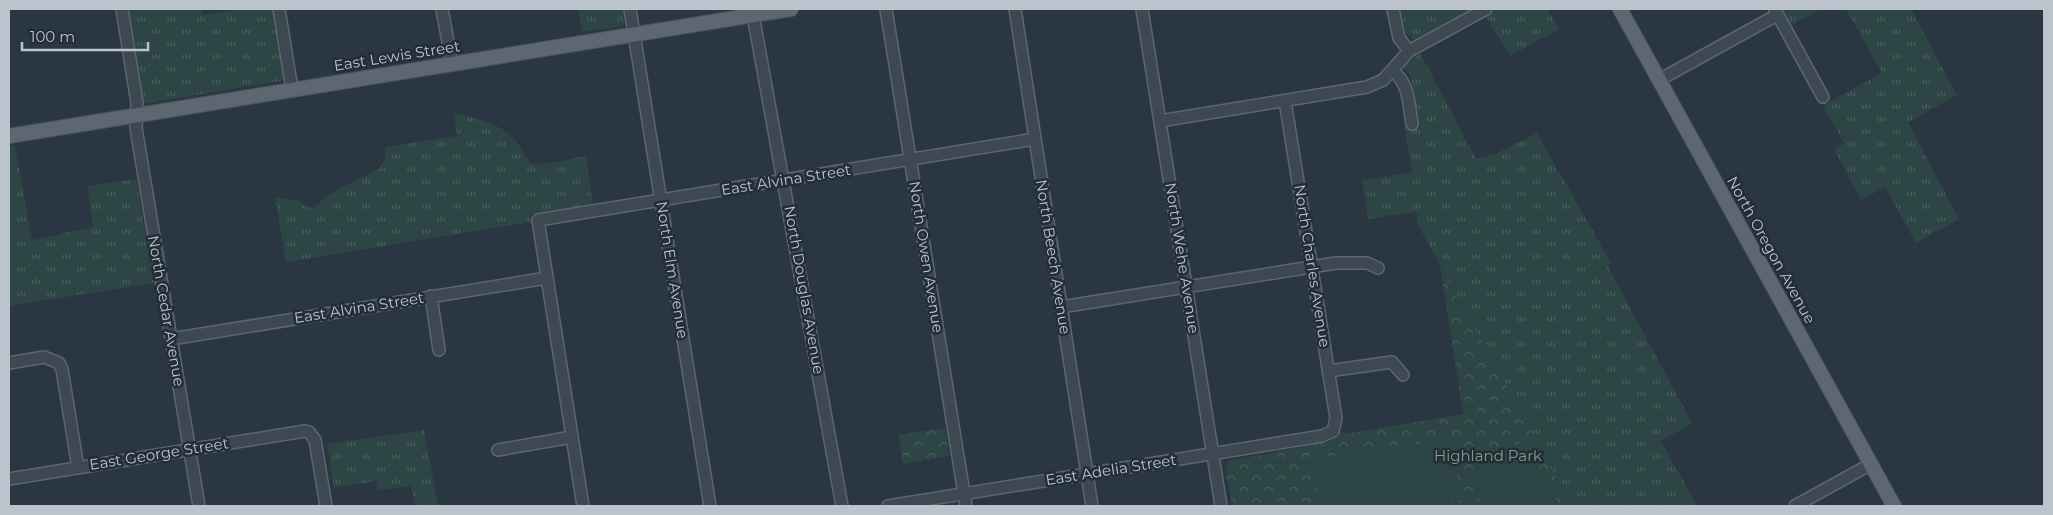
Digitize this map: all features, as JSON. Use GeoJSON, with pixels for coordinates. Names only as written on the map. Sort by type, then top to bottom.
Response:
{"type":"FeatureCollection","features":[{"type":"Feature","properties":{"kind":"main road","name":"East Lewis Street"},"geometry":{"type":"LineString","coordinates":[[9,136],[634,34],[730,14],[754,15],[768,10],[790,9]]}},
{"type":"Feature","properties":{"kind":"main road","name":"North Oregon Avenue"},"geometry":{"type":"LineString","coordinates":[[1620,9],[1894,506]]}},
{"type":"Feature","properties":{"kind":"street","name":"North Cedar Avenue"},"geometry":{"type":"LineString","coordinates":[[122,9],[137,103],[136,128],[199,506]]}},
{"type":"Feature","properties":{"kind":"street"},"geometry":{"type":"LineString","coordinates":[[279,9],[292,90]]}},
{"type":"Feature","properties":{"kind":"street"},"geometry":{"type":"LineString","coordinates":[[442,9],[452,64]]}},
{"type":"Feature","properties":{"kind":"street","name":"North Elm Avenue"},"geometry":{"type":"LineString","coordinates":[[630,9],[710,506]]}},
{"type":"Feature","properties":{"kind":"street","name":"North Owen Avenue"},"geometry":{"type":"LineString","coordinates":[[886,9],[966,506]]}},
{"type":"Feature","properties":{"kind":"street","name":"North Beech Avenue"},"geometry":{"type":"LineString","coordinates":[[1014,9],[1092,506]]}},
{"type":"Feature","properties":{"kind":"street","name":"North Wehe Avenue"},"geometry":{"type":"LineString","coordinates":[[1142,9],[1221,506]]}},
{"type":"Feature","properties":{"kind":"street"},"geometry":{"type":"LineString","coordinates":[[1393,9],[1399,38],[1409,51]]}},
{"type":"Feature","properties":{"kind":"street"},"geometry":{"type":"LineString","coordinates":[[1160,121],[1367,87],[1383,80],[1409,51],[1486,9]]}},
{"type":"Feature","properties":{"kind":"street"},"geometry":{"type":"LineString","coordinates":[[1659,80],[1776,12],[1823,97]]}},
{"type":"Feature","properties":{"kind":"street","name":"North Douglas Avenue"},"geometry":{"type":"LineString","coordinates":[[754,15],[842,506]]}},
{"type":"Feature","properties":{"kind":"street"},"geometry":{"type":"LineString","coordinates":[[1392,71],[1398,75],[1404,85],[1412,124]]}},
{"type":"Feature","properties":{"kind":"street","name":"North Charles Avenue"},"geometry":{"type":"LineString","coordinates":[[1285,101],[1336,418],[1333,431]]}},
{"type":"Feature","properties":{"kind":"street","name":"East Alvina Street"},"geometry":{"type":"LineString","coordinates":[[171,339],[547,278],[538,220],[1035,139]]}},
{"type":"Feature","properties":{"kind":"street"},"geometry":{"type":"LineString","coordinates":[[1061,307],[1312,266],[1353,262],[1367,263],[1378,268]]}},
{"type":"Feature","properties":{"kind":"street"},"geometry":{"type":"LineString","coordinates":[[547,278],[583,506]]}},
{"type":"Feature","properties":{"kind":"street"},"geometry":{"type":"LineString","coordinates":[[431,296],[439,350]]}},
{"type":"Feature","properties":{"kind":"street"},"geometry":{"type":"LineString","coordinates":[[9,363],[44,358],[57,361],[62,369],[78,468]]}},
{"type":"Feature","properties":{"kind":"street"},"geometry":{"type":"LineString","coordinates":[[1328,371],[1392,362],[1403,375]]}},
{"type":"Feature","properties":{"kind":"street","name":"East George Street"},"geometry":{"type":"LineString","coordinates":[[9,479],[300,431],[309,432],[315,440],[326,506]]}},
{"type":"Feature","properties":{"kind":"street","name":"East Adelia Street"},"geometry":{"type":"LineString","coordinates":[[888,506],[1322,436],[1333,431]]}},
{"type":"Feature","properties":{"kind":"street"},"geometry":{"type":"LineString","coordinates":[[498,450],[572,437]]}},
{"type":"Feature","properties":{"kind":"street"},"geometry":{"type":"LineString","coordinates":[[1795,506],[1871,464]]}},
{"type":"Feature","properties":{"kind":"green space"},"geometry":{"type":"Polygon","coordinates":[[[127,9],[201,9],[203,15],[241,9],[272,9],[286,80],[142,104],[127,9]]]}},
{"type":"Feature","properties":{"kind":"green space"},"geometry":{"type":"Polygon","coordinates":[[[578,9],[623,9],[624,24],[618,27],[582,32],[578,9]]]}},
{"type":"Feature","properties":{"kind":"green space"},"geometry":{"type":"Polygon","coordinates":[[[1400,9],[1477,9],[1423,39],[1415,40],[1406,33],[1400,9]]]}},
{"type":"Feature","properties":{"kind":"green space"},"geometry":{"type":"Polygon","coordinates":[[[1496,9],[1547,9],[1559,29],[1510,56],[1485,15],[1496,9]]]}},
{"type":"Feature","properties":{"kind":"green space"},"geometry":{"type":"Polygon","coordinates":[[[1781,9],[1820,9],[1790,26],[1781,9]]]}},
{"type":"Feature","properties":{"kind":"green space"},"geometry":{"type":"Polygon","coordinates":[[[1846,9],[1911,9],[1957,95],[1908,122],[1959,219],[1916,243],[1885,187],[1861,200],[1834,149],[1844,143],[1823,106],[1882,73],[1846,9]]]}},
{"type":"Feature","properties":{"kind":"green space"},"geometry":{"type":"Polygon","coordinates":[[[1420,53],[1476,159],[1495,154],[1537,133],[1611,263],[1607,265],[1692,423],[1661,441],[1697,506],[1572,506],[1418,225],[1416,212],[1368,219],[1362,180],[1412,172],[1404,126],[1419,125],[1410,75],[1403,67],[1420,53]]]}},
{"type":"Feature","properties":{"kind":"green space"},"geometry":{"type":"Polygon","coordinates":[[[454,114],[478,119],[510,134],[531,163],[539,165],[586,156],[593,205],[530,214],[531,222],[286,262],[275,197],[300,201],[305,206],[313,208],[328,195],[379,169],[385,160],[385,147],[457,136],[454,114]]]}},
{"type":"Feature","properties":{"kind":"green space"},"geometry":{"type":"Polygon","coordinates":[[[15,145],[32,240],[93,227],[87,186],[136,179],[154,283],[9,306],[9,146],[15,145]]]}},
{"type":"Feature","properties":{"kind":"green space","name":"Highland Park"},"geometry":{"type":"Polygon","coordinates":[[[1440,265],[1572,506],[1232,506],[1225,467],[1229,461],[1327,442],[1340,432],[1351,433],[1463,414],[1440,265]]]}},
{"type":"Feature","properties":{"kind":"green space"},"geometry":{"type":"Polygon","coordinates":[[[945,428],[949,456],[903,464],[898,435],[945,428]]]}},
{"type":"Feature","properties":{"kind":"green space"},"geometry":{"type":"Polygon","coordinates":[[[424,430],[438,506],[415,506],[411,486],[378,490],[377,481],[334,488],[327,444],[424,430]]]}},
{"type":"Feature","properties":{"kind":"green space"},"geometry":{"type":"Polygon","coordinates":[[[1451,439],[1460,500],[1416,506],[1320,506],[1313,459],[1451,439]]]}},
{"type":"Feature","properties":{"kind":"green space"},"geometry":{"type":"Polygon","coordinates":[[[1523,441],[1560,506],[1484,506],[1465,473],[1523,441]]]}}]}
